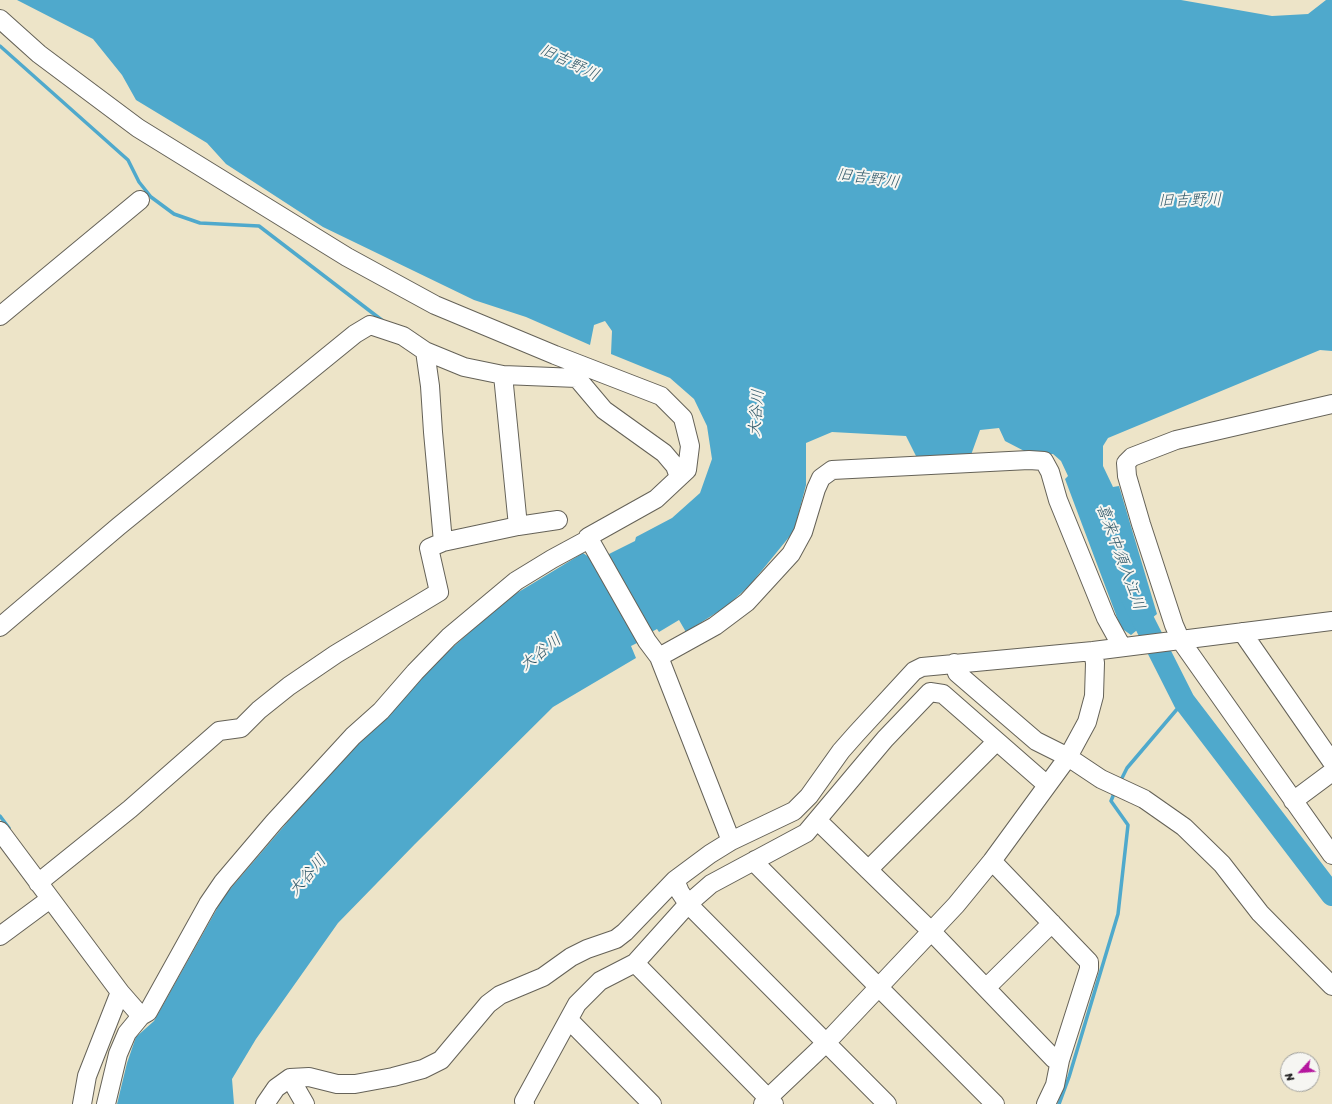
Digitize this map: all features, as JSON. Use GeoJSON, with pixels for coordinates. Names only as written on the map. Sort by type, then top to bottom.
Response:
{"type":"FeatureCollection","features":[{"type":"Feature","properties":{"kind":"street"},"geometry":{"type":"LineString","coordinates":[[0,19],[39,54],[138,128],[347,257],[435,305],[554,356],[661,396],[683,418],[690,446],[687,470],[656,500],[588,537],[647,641],[658,657],[731,841]]}},
{"type":"Feature","properties":{"kind":"street"},"geometry":{"type":"LineString","coordinates":[[0,316],[140,200]]}},
{"type":"Feature","properties":{"kind":"street"},"geometry":{"type":"LineString","coordinates":[[0,627],[119,526],[355,334],[370,325],[403,336],[425,351],[464,367],[503,375],[577,378],[604,410],[664,453],[674,466],[679,477]]}},
{"type":"Feature","properties":{"kind":"street"},"geometry":{"type":"LineString","coordinates":[[425,351],[430,386],[444,542]]}},
{"type":"Feature","properties":{"kind":"street"},"geometry":{"type":"LineString","coordinates":[[503,375],[518,526]]}},
{"type":"Feature","properties":{"kind":"street"},"geometry":{"type":"LineString","coordinates":[[1332,404],[1176,440],[1132,458],[1126,463],[1127,476],[1174,625],[1176,641],[1332,854]]}},
{"type":"Feature","properties":{"kind":"street"},"geometry":{"type":"LineString","coordinates":[[658,657],[715,626],[747,602],[791,554],[803,532],[816,489],[822,478],[832,470],[1029,460],[1044,461],[1050,472],[1058,500],[1106,618],[1124,647]]}},
{"type":"Feature","properties":{"kind":"street"},"geometry":{"type":"LineString","coordinates":[[38,883],[130,809],[219,731],[241,728],[259,710],[336,654],[439,592],[429,548],[444,542],[518,526],[558,520]]}},
{"type":"Feature","properties":{"kind":"street"},"geometry":{"type":"LineString","coordinates":[[106,1104],[118,1054],[127,1033],[141,1016],[148,1012],[208,904],[223,882],[274,822],[353,736],[381,711],[415,672],[449,637],[516,581],[552,559],[591,543]]}},
{"type":"Feature","properties":{"kind":"street"},"geometry":{"type":"LineString","coordinates":[[265,1104],[276,1088],[290,1078],[309,1077],[337,1084],[355,1084],[393,1077],[423,1069],[441,1060],[488,1004],[500,995],[543,977],[571,957],[616,939],[625,932],[675,880],[731,841],[794,810],[799,806],[809,796],[841,751],[914,671],[922,667],[1093,651],[1332,621]]}},
{"type":"Feature","properties":{"kind":"street"},"geometry":{"type":"LineString","coordinates":[[1242,632],[1332,762]]}},
{"type":"Feature","properties":{"kind":"street"},"geometry":{"type":"LineString","coordinates":[[635,963],[768,1102],[826,1043],[931,931],[992,861],[1068,757],[1087,722],[1094,696],[1095,663],[1093,651]]}},
{"type":"Feature","properties":{"kind":"street"},"geometry":{"type":"LineString","coordinates":[[954,663],[957,673],[1036,741],[1068,757],[1101,779],[1144,799],[1184,827],[1222,864],[1260,913],[1332,986]]}},
{"type":"Feature","properties":{"kind":"street"},"geometry":{"type":"LineString","coordinates":[[524,1104],[524,1101],[577,1004],[600,981],[635,963],[688,904],[711,884],[806,833],[818,821],[885,739],[930,692],[943,694],[1047,786]]}},
{"type":"Feature","properties":{"kind":"street"},"geometry":{"type":"LineString","coordinates":[[868,870],[996,742]]}},
{"type":"Feature","properties":{"kind":"street"},"geometry":{"type":"LineString","coordinates":[[1293,801],[1332,772]]}},
{"type":"Feature","properties":{"kind":"street"},"geometry":{"type":"LineString","coordinates":[[818,821],[931,931],[1054,1059],[1060,1060]]}},
{"type":"Feature","properties":{"kind":"street"},"geometry":{"type":"LineString","coordinates":[[0,831],[120,992],[141,1016]]}},
{"type":"Feature","properties":{"kind":"street"},"geometry":{"type":"LineString","coordinates":[[755,860],[759,867],[878,988],[995,1104]]}},
{"type":"Feature","properties":{"kind":"street"},"geometry":{"type":"LineString","coordinates":[[992,861],[1089,962],[1089,969],[1060,1060],[1055,1085],[1046,1104]]}},
{"type":"Feature","properties":{"kind":"street"},"geometry":{"type":"LineString","coordinates":[[675,880],[680,892],[688,904],[887,1104]]}},
{"type":"Feature","properties":{"kind":"street"},"geometry":{"type":"LineString","coordinates":[[0,936],[50,899]]}},
{"type":"Feature","properties":{"kind":"street"},"geometry":{"type":"LineString","coordinates":[[986,988],[1052,923]]}},
{"type":"Feature","properties":{"kind":"street"},"geometry":{"type":"LineString","coordinates":[[82,1104],[87,1076],[120,992]]}},
{"type":"Feature","properties":{"kind":"street"},"geometry":{"type":"LineString","coordinates":[[569,1020],[652,1104]]}},
{"type":"Feature","properties":{"kind":"street"},"geometry":{"type":"LineString","coordinates":[[290,1078],[305,1104]]}},
{"type":"Feature","properties":{"kind":"water"},"geometry":{"type":"Polygon","coordinates":[[[17,0],[1181,0],[1272,16],[1308,14],[1326,0],[1332,0],[1332,351],[1320,350],[1108,438],[1103,446],[1103,466],[1113,487],[1119,486],[1157,614],[1131,635],[1121,628],[1065,479],[1068,476],[1061,461],[1053,454],[1030,454],[1005,441],[999,428],[980,430],[971,455],[917,458],[906,436],[832,432],[806,443],[806,485],[794,531],[750,585],[727,606],[686,632],[679,620],[659,632],[657,629],[640,638],[641,641],[631,646],[636,658],[553,707],[415,844],[338,923],[256,1039],[232,1079],[234,1104],[117,1104],[127,1063],[136,1037],[154,1021],[224,896],[350,749],[383,722],[435,663],[507,599],[583,553],[595,561],[635,541],[636,537],[672,518],[700,493],[712,459],[707,426],[694,399],[670,378],[611,354],[612,331],[605,321],[594,325],[590,345],[526,317],[474,300],[323,227],[226,164],[207,143],[136,100],[122,75],[93,39],[17,0]]]}},
{"type":"Feature","properties":{"kind":"waterway"},"geometry":{"type":"LineString","coordinates":[[0,46],[128,160],[139,182],[151,197],[174,214],[200,223],[259,226],[383,321]]}},
{"type":"Feature","properties":{"kind":"waterway","name":"喜来中須入江川"},"geometry":{"type":"LineString","coordinates":[[1131,596],[1184,701],[1332,895]]}},
{"type":"Feature","properties":{"kind":"waterway"},"geometry":{"type":"LineString","coordinates":[[1120,782],[1127,768],[1184,701]]}},
{"type":"Feature","properties":{"kind":"waterway"},"geometry":{"type":"LineString","coordinates":[[1059,1104],[1069,1077],[1118,914],[1128,825],[1111,801],[1115,791]]}},
{"type":"Feature","properties":{"kind":"waterway"},"geometry":{"type":"LineString","coordinates":[[0,816],[9,828]]}},
{"type":"Feature","properties":{"kind":"water label","name":"旧吉野川"},"geometry":{"type":"Point","coordinates":[569,63]}},
{"type":"Feature","properties":{"kind":"water label","name":"旧吉野川"},"geometry":{"type":"Point","coordinates":[868,179]}},
{"type":"Feature","properties":{"kind":"water label","name":"旧吉野川"},"geometry":{"type":"Point","coordinates":[1190,201]}},
{"type":"Feature","properties":{"kind":"water label","name":"大谷川"},"geometry":{"type":"Point","coordinates":[757,413]}},
{"type":"Feature","properties":{"kind":"water label","name":"大谷川"},"geometry":{"type":"Point","coordinates":[541,653]}},
{"type":"Feature","properties":{"kind":"water label","name":"大谷川"},"geometry":{"type":"Point","coordinates":[308,876]}}]}
